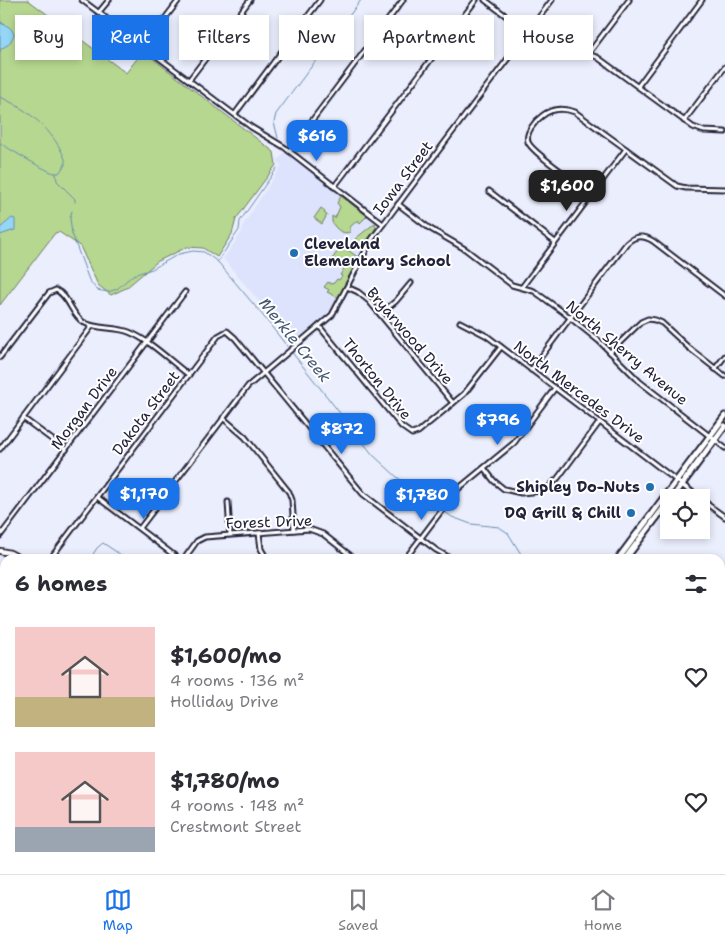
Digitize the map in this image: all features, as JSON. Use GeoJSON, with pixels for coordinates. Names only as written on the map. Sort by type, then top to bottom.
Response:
{"type":"FeatureCollection","features":[{"type":"Feature","properties":{"kind":"main road"},"geometry":{"type":"LineString","coordinates":[[713,438],[725,416]]}},
{"type":"Feature","properties":{"kind":"main road"},"geometry":{"type":"LineString","coordinates":[[622,554],[713,438],[725,426]]}},
{"type":"Feature","properties":{"kind":"main road"},"geometry":{"type":"LineString","coordinates":[[676,489],[679,482]]}},
{"type":"Feature","properties":{"kind":"main road"},"geometry":{"type":"LineString","coordinates":[[629,554],[660,513]]}},
{"type":"Feature","properties":{"kind":"street"},"geometry":{"type":"LineString","coordinates":[[82,0],[103,15]]}},
{"type":"Feature","properties":{"kind":"street"},"geometry":{"type":"LineString","coordinates":[[99,12],[108,0]]}},
{"type":"Feature","properties":{"kind":"street"},"geometry":{"type":"LineString","coordinates":[[168,15],[179,0]]}},
{"type":"Feature","properties":{"kind":"street"},"geometry":{"type":"LineString","coordinates":[[189,80],[250,0]]}},
{"type":"Feature","properties":{"kind":"street"},"geometry":{"type":"LineString","coordinates":[[235,114],[320,0]]}},
{"type":"Feature","properties":{"kind":"street"},"geometry":{"type":"LineString","coordinates":[[288,150],[403,0]]}},
{"type":"Feature","properties":{"kind":"street"},"geometry":{"type":"LineString","coordinates":[[334,187],[476,0]]}},
{"type":"Feature","properties":{"kind":"street"},"geometry":{"type":"LineString","coordinates":[[485,0],[505,15]]}},
{"type":"Feature","properties":{"kind":"street","name":"Iowa Street"},"geometry":{"type":"LineString","coordinates":[[541,15],[552,0]]}},
{"type":"Feature","properties":{"kind":"street"},"geometry":{"type":"LineString","coordinates":[[593,49],[629,0]]}},
{"type":"Feature","properties":{"kind":"street"},"geometry":{"type":"LineString","coordinates":[[638,86],[702,0]]}},
{"type":"Feature","properties":{"kind":"street"},"geometry":{"type":"LineString","coordinates":[[593,56],[603,60],[684,121],[700,130],[725,132]]}},
{"type":"Feature","properties":{"kind":"street"},"geometry":{"type":"LineString","coordinates":[[163,60],[235,114],[288,150],[383,224]]}},
{"type":"Feature","properties":{"kind":"street","name":"Iowa Street"},"geometry":{"type":"LineString","coordinates":[[140,528],[248,386],[319,326],[335,310],[372,239],[507,60]]}},
{"type":"Feature","properties":{"kind":"street"},"geometry":{"type":"LineString","coordinates":[[684,121],[725,67]]}},
{"type":"Feature","properties":{"kind":"street"},"geometry":{"type":"LineString","coordinates":[[592,194],[531,147],[527,141],[528,135],[542,115],[550,111],[571,110],[581,115],[677,186],[725,189]]}},
{"type":"Feature","properties":{"kind":"street"},"geometry":{"type":"LineString","coordinates":[[522,287],[626,148]]}},
{"type":"Feature","properties":{"kind":"street"},"geometry":{"type":"LineString","coordinates":[[489,192],[556,242]]}},
{"type":"Feature","properties":{"kind":"street","name":"North Sherry Avenue"},"geometry":{"type":"LineString","coordinates":[[398,204],[430,228],[465,249],[512,285],[534,292],[570,318],[593,336],[640,382],[725,448]]}},
{"type":"Feature","properties":{"kind":"street"},"geometry":{"type":"LineString","coordinates":[[531,370],[626,244],[637,237],[645,237],[653,241],[725,296]]}},
{"type":"Feature","properties":{"kind":"street"},"geometry":{"type":"LineString","coordinates":[[380,314],[396,301],[411,283]]}},
{"type":"Feature","properties":{"kind":"street","name":"Bryarwood Drive"},"geometry":{"type":"LineString","coordinates":[[347,287],[364,296],[453,403]]}},
{"type":"Feature","properties":{"kind":"street"},"geometry":{"type":"LineString","coordinates":[[0,358],[49,293],[56,290],[63,294],[78,318],[86,324],[125,331],[147,343],[189,375]]}},
{"type":"Feature","properties":{"kind":"street","name":"Morgan Drive"},"geometry":{"type":"LineString","coordinates":[[0,536],[185,292]]}},
{"type":"Feature","properties":{"kind":"street"},"geometry":{"type":"LineString","coordinates":[[610,352],[641,322],[652,319],[662,323],[684,344],[725,376]]}},
{"type":"Feature","properties":{"kind":"street","name":"North Mercedes Drive"},"geometry":{"type":"LineString","coordinates":[[460,322],[479,331],[501,347],[679,482]]}},
{"type":"Feature","properties":{"kind":"street"},"geometry":{"type":"LineString","coordinates":[[0,449],[92,326]]}},
{"type":"Feature","properties":{"kind":"street","name":"Thorton Drive"},"geometry":{"type":"LineString","coordinates":[[319,326],[408,433],[414,434],[418,432],[453,403]]}},
{"type":"Feature","properties":{"kind":"street","name":"Dakota Street"},"geometry":{"type":"LineString","coordinates":[[54,554],[218,336],[227,331],[235,338],[263,373]]}},
{"type":"Feature","properties":{"kind":"street"},"geometry":{"type":"LineString","coordinates":[[453,403],[473,384],[501,347]]}},
{"type":"Feature","properties":{"kind":"street"},"geometry":{"type":"LineString","coordinates":[[715,368],[725,356]]}},
{"type":"Feature","properties":{"kind":"street"},"geometry":{"type":"LineString","coordinates":[[263,373],[363,494],[441,554]]}},
{"type":"Feature","properties":{"kind":"street"},"geometry":{"type":"LineString","coordinates":[[409,554],[461,486],[514,443],[556,388]]}},
{"type":"Feature","properties":{"kind":"street"},"geometry":{"type":"LineString","coordinates":[[23,418],[66,450]]}},
{"type":"Feature","properties":{"kind":"street"},"geometry":{"type":"LineString","coordinates":[[223,418],[245,437],[289,492],[292,500],[294,530]]}},
{"type":"Feature","properties":{"kind":"street"},"geometry":{"type":"LineString","coordinates":[[484,468],[494,481],[504,489],[521,493],[542,491],[558,478],[599,423]]}},
{"type":"Feature","properties":{"kind":"street"},"geometry":{"type":"LineString","coordinates":[[679,482],[688,489]]}},
{"type":"Feature","properties":{"kind":"street"},"geometry":{"type":"LineString","coordinates":[[98,496],[173,554]]}},
{"type":"Feature","properties":{"kind":"street"},"geometry":{"type":"LineString","coordinates":[[228,502],[230,534]]}},
{"type":"Feature","properties":{"kind":"street"},"geometry":{"type":"LineString","coordinates":[[710,506],[725,517]]}},
{"type":"Feature","properties":{"kind":"street","name":"Forest Drive"},"geometry":{"type":"LineString","coordinates":[[188,554],[197,541],[202,538],[230,534],[309,529],[318,531],[348,554]]}},
{"type":"Feature","properties":{"kind":"street"},"geometry":{"type":"LineString","coordinates":[[259,533],[261,549],[264,554]]}},
{"type":"Feature","properties":{"kind":"shaded area","name":"Cleveland Elementary School"},"geometry":{"type":"Polygon","coordinates":[[[285,152],[377,223],[332,308],[294,342],[223,259],[242,232],[243,225],[281,166],[277,161],[285,152]]]}},
{"type":"Feature","properties":{"kind":"green space"},"geometry":{"type":"Polygon","coordinates":[[[0,0],[28,0],[48,15],[15,15],[15,60],[82,60],[82,40],[92,48],[92,60],[109,60],[126,73],[136,60],[155,60],[274,152],[276,165],[236,219],[232,234],[217,257],[203,248],[187,247],[158,261],[126,288],[111,295],[98,285],[80,246],[59,232],[55,233],[0,305],[0,0]]]}},
{"type":"Feature","properties":{"kind":"green space"},"geometry":{"type":"Polygon","coordinates":[[[341,196],[367,216],[360,223],[358,220],[350,227],[350,232],[347,233],[339,231],[332,222],[332,216],[335,218],[340,207],[337,203],[341,196]]]}},
{"type":"Feature","properties":{"kind":"green space"},"geometry":{"type":"Polygon","coordinates":[[[321,208],[327,215],[322,224],[314,218],[321,208]]]}},
{"type":"Feature","properties":{"kind":"green space"},"geometry":{"type":"Polygon","coordinates":[[[375,223],[376,227],[364,246],[355,239],[375,223]]]}},
{"type":"Feature","properties":{"kind":"green space"},"geometry":{"type":"Polygon","coordinates":[[[343,244],[345,248],[359,258],[337,297],[327,292],[329,290],[324,287],[328,282],[334,283],[342,276],[340,275],[344,269],[332,259],[343,244]]]}},
{"type":"Feature","properties":{"kind":"water"},"geometry":{"type":"Polygon","coordinates":[[[0,23],[9,27],[14,35],[9,44],[1,49],[0,52],[0,23]]]}},
{"type":"Feature","properties":{"kind":"water"},"geometry":{"type":"Polygon","coordinates":[[[12,218],[15,219],[15,230],[0,235],[0,228],[12,218]]]}},
{"type":"Feature","properties":{"kind":"waterway"},"geometry":{"type":"LineString","coordinates":[[278,138],[274,122],[276,114],[361,0]]}},
{"type":"Feature","properties":{"kind":"waterway","name":"Merkle Creek"},"geometry":{"type":"LineString","coordinates":[[0,21],[5,25]]}},
{"type":"Feature","properties":{"kind":"waterway","name":"Merkle Creek"},"geometry":{"type":"LineString","coordinates":[[0,97],[30,115],[54,139],[65,159],[65,165],[59,173],[55,173]]}},
{"type":"Feature","properties":{"kind":"waterway"},"geometry":{"type":"LineString","coordinates":[[0,143],[37,165],[55,173]]}},
{"type":"Feature","properties":{"kind":"waterway"},"geometry":{"type":"LineString","coordinates":[[218,261],[239,230],[240,221],[277,168]]}},
{"type":"Feature","properties":{"kind":"waterway","name":"Merkle Creek"},"geometry":{"type":"LineString","coordinates":[[56,174],[57,181],[75,199],[75,202]]}},
{"type":"Feature","properties":{"kind":"waterway","name":"Merkle Creek"},"geometry":{"type":"LineString","coordinates":[[72,211],[70,218],[72,234],[89,280],[97,290],[108,292],[117,289],[133,275],[152,269],[179,254],[193,251],[204,252],[218,262],[373,455],[397,477],[452,517],[471,524],[499,527],[508,533],[521,554]]}},
{"type":"Feature","properties":{"kind":"waterway"},"geometry":{"type":"LineString","coordinates":[[93,554],[103,543],[120,554]]}},
{"type":"Feature","properties":{"kind":"place","name":"Cleveland Elementary School"},"geometry":{"type":"Point","coordinates":[294,253]}},
{"type":"Feature","properties":{"kind":"place","name":"Shipley Do-Nuts"},"geometry":{"type":"Point","coordinates":[650,487]}},
{"type":"Feature","properties":{"kind":"place","name":"DQ Grill & Chill"},"geometry":{"type":"Point","coordinates":[631,513]}}]}
